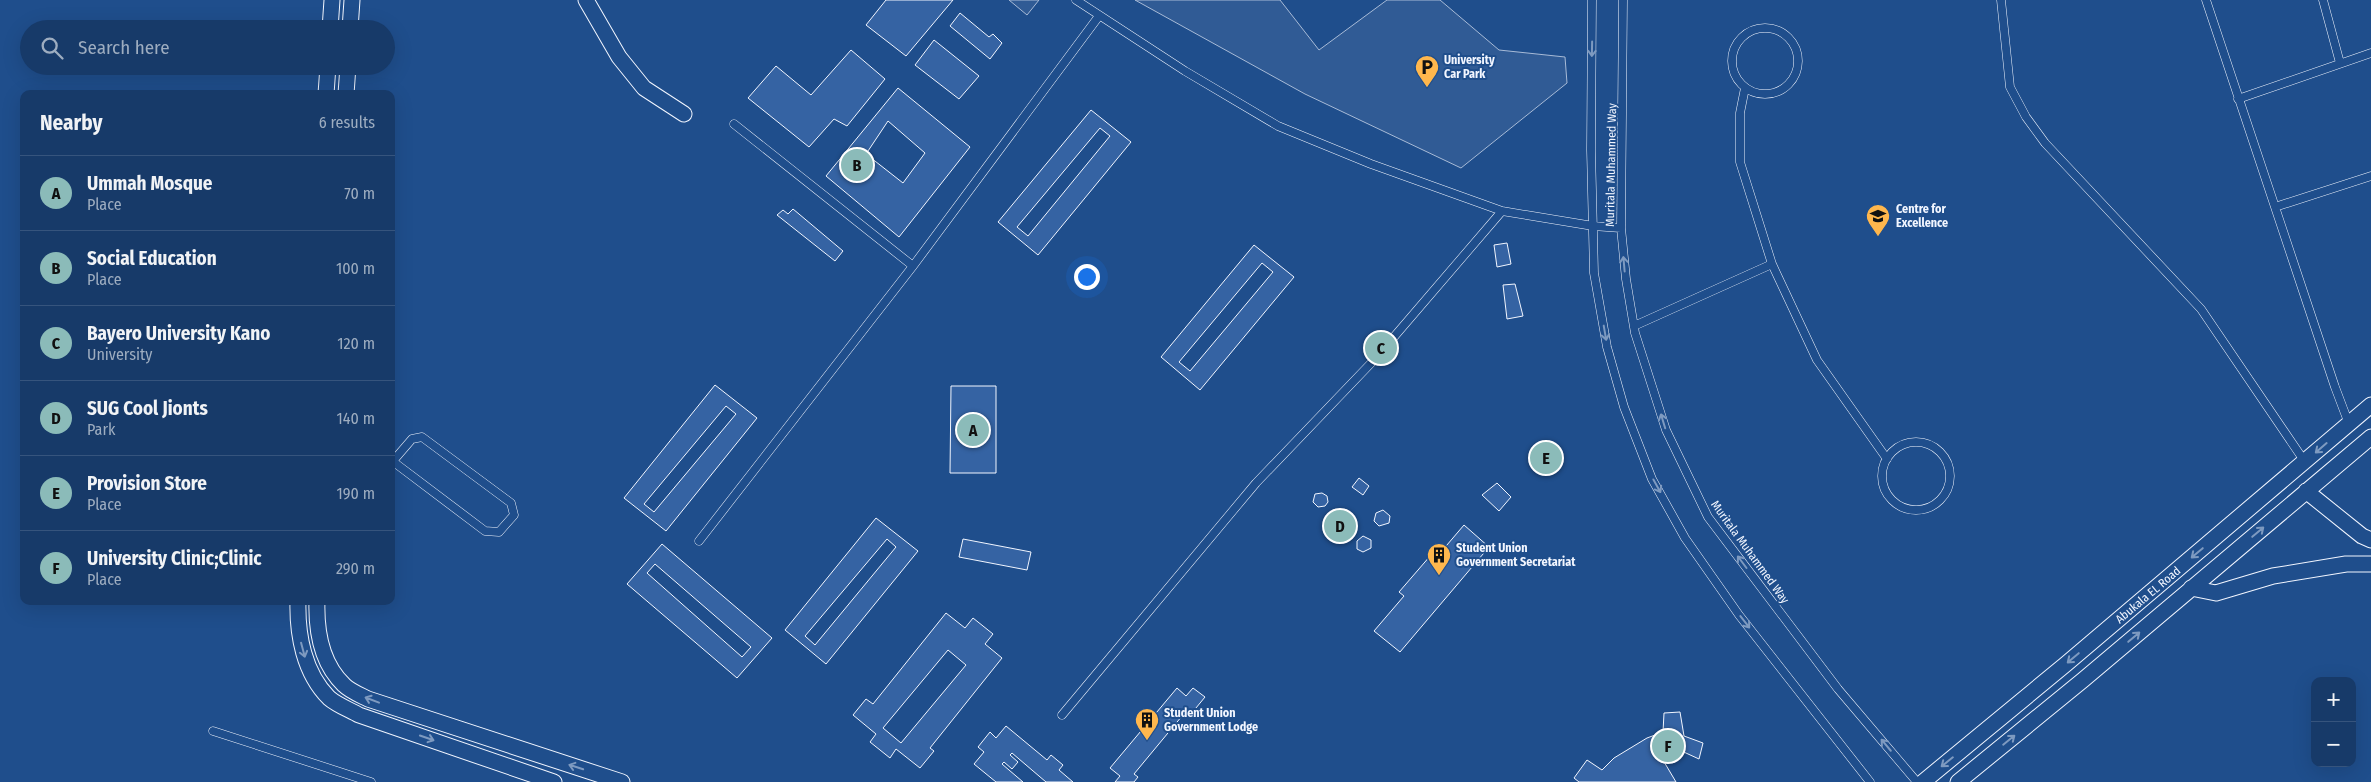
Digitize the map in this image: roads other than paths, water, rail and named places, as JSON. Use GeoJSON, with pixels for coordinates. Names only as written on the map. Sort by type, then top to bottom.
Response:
{"type":"FeatureCollection","features":[{"type":"Feature","properties":{"kind":"street"},"geometry":{"type":"LineString","coordinates":[[331,20],[332,0]]}},
{"type":"Feature","properties":{"kind":"street"},"geometry":{"type":"LineString","coordinates":[[351,20],[352,0]]}},
{"type":"Feature","properties":{"kind":"street"},"geometry":{"type":"LineString","coordinates":[[586,0],[619,57],[644,88],[684,114]]}},
{"type":"Feature","properties":{"kind":"street"},"geometry":{"type":"LineString","coordinates":[[326,90],[327,75]]}},
{"type":"Feature","properties":{"kind":"street"},"geometry":{"type":"LineString","coordinates":[[346,90],[347,75]]}},
{"type":"Feature","properties":{"kind":"street","name":"Abukala EL Road"},"geometry":{"type":"LineString","coordinates":[[1923,782],[2066,664],[2371,405]]}},
{"type":"Feature","properties":{"kind":"street"},"geometry":{"type":"LineString","coordinates":[[1958,782],[2371,437]]}},
{"type":"Feature","properties":{"kind":"street"},"geometry":{"type":"LineString","coordinates":[[2306,491],[2362,536],[2371,540]]}},
{"type":"Feature","properties":{"kind":"street"},"geometry":{"type":"LineString","coordinates":[[2191,588],[2216,593],[2273,576],[2346,564],[2371,564]]}},
{"type":"Feature","properties":{"kind":"street"},"geometry":{"type":"LineString","coordinates":[[298,605],[301,644],[309,671],[330,698],[359,715],[554,782]]}},
{"type":"Feature","properties":{"kind":"street"},"geometry":{"type":"LineString","coordinates":[[317,605],[320,641],[328,665],[345,686],[360,695],[622,782]]}},
{"type":"Feature","properties":{"kind":"lane"},"geometry":{"type":"LineString","coordinates":[[1076,0],[1278,126],[1370,164],[1502,211],[1593,226],[1622,228]]}},
{"type":"Feature","properties":{"kind":"lane"},"geometry":{"type":"LineString","coordinates":[[1592,0],[1591,150],[1594,273],[1607,347],[1624,407],[1652,479],[1685,538],[1739,615],[1870,782]]}},
{"type":"Feature","properties":{"kind":"lane","name":"Muritala Muhammed Way"},"geometry":{"type":"LineString","coordinates":[[1623,0],[1622,228],[1626,279],[1634,326],[1666,430],[1708,517],[1838,689],[1917,782]]}},
{"type":"Feature","properties":{"kind":"lane"},"geometry":{"type":"LineString","coordinates":[[2001,0],[2010,87],[2026,118],[2045,143],[2200,309],[2305,462]]}},
{"type":"Feature","properties":{"kind":"lane"},"geometry":{"type":"LineString","coordinates":[[2206,0],[2334,386],[2349,424]]}},
{"type":"Feature","properties":{"kind":"lane"},"geometry":{"type":"LineString","coordinates":[[2323,0],[2340,64]]}},
{"type":"Feature","properties":{"kind":"lane"},"geometry":{"type":"LineString","coordinates":[[699,541],[913,266],[1099,16]]}},
{"type":"Feature","properties":{"kind":"lane"},"geometry":{"type":"LineString","coordinates":[[1765,28],[1785,35],[1797,52],[1798,62],[1792,81],[1775,93],[1765,95],[1745,88],[1738,81],[1732,61],[1738,42],[1755,30],[1765,28]]}},
{"type":"Feature","properties":{"kind":"lane"},"geometry":{"type":"LineString","coordinates":[[2238,99],[2371,53]]}},
{"type":"Feature","properties":{"kind":"lane"},"geometry":{"type":"LineString","coordinates":[[1745,88],[1740,113],[1740,162],[1772,264],[1817,360],[1887,459]]}},
{"type":"Feature","properties":{"kind":"lane"},"geometry":{"type":"LineString","coordinates":[[734,124],[913,266]]}},
{"type":"Feature","properties":{"kind":"lane"},"geometry":{"type":"LineString","coordinates":[[2276,207],[2371,176]]}},
{"type":"Feature","properties":{"kind":"lane"},"geometry":{"type":"LineString","coordinates":[[1062,715],[1256,483],[1375,358],[1502,211]]}},
{"type":"Feature","properties":{"kind":"lane"},"geometry":{"type":"LineString","coordinates":[[1634,326],[1772,264]]}},
{"type":"Feature","properties":{"kind":"lane"},"geometry":{"type":"LineString","coordinates":[[395,458],[412,439],[422,437],[511,503],[514,515],[499,532],[484,531],[395,463]]}},
{"type":"Feature","properties":{"kind":"lane"},"geometry":{"type":"LineString","coordinates":[[1913,442],[1934,447],[1948,463],[1950,484],[1946,494],[1930,508],[1909,510],[1899,506],[1885,490],[1883,469],[1887,459],[1898,448],[1913,442]]}},
{"type":"Feature","properties":{"kind":"lane"},"geometry":{"type":"LineString","coordinates":[[213,731],[371,782]]}},
{"type":"Feature","properties":{"kind":"place","name":"University Car Park"},"geometry":{"type":"Point","coordinates":[1427,88]}},
{"type":"Feature","properties":{"kind":"place","name":"Social Education"},"geometry":{"type":"Point","coordinates":[857,165]}},
{"type":"Feature","properties":{"kind":"place","name":"Centre for Excellence"},"geometry":{"type":"Point","coordinates":[1878,237]}},
{"type":"Feature","properties":{"kind":"place","name":"Bayero University Kano"},"geometry":{"type":"Point","coordinates":[1381,348]}},
{"type":"Feature","properties":{"kind":"place","name":"Ummah Mosque"},"geometry":{"type":"Point","coordinates":[973,430]}},
{"type":"Feature","properties":{"kind":"place","name":"Provision Store"},"geometry":{"type":"Point","coordinates":[1546,458]}},
{"type":"Feature","properties":{"kind":"place","name":"SUG Cool Jionts"},"geometry":{"type":"Point","coordinates":[1340,526]}},
{"type":"Feature","properties":{"kind":"place","name":"Student Union Government Secretariat"},"geometry":{"type":"Point","coordinates":[1439,576]}},
{"type":"Feature","properties":{"kind":"place","name":"Student Union Government Lodge"},"geometry":{"type":"Point","coordinates":[1147,741]}},
{"type":"Feature","properties":{"kind":"place","name":"University Clinic;Clinic"},"geometry":{"type":"Point","coordinates":[1668,746]}}]}
